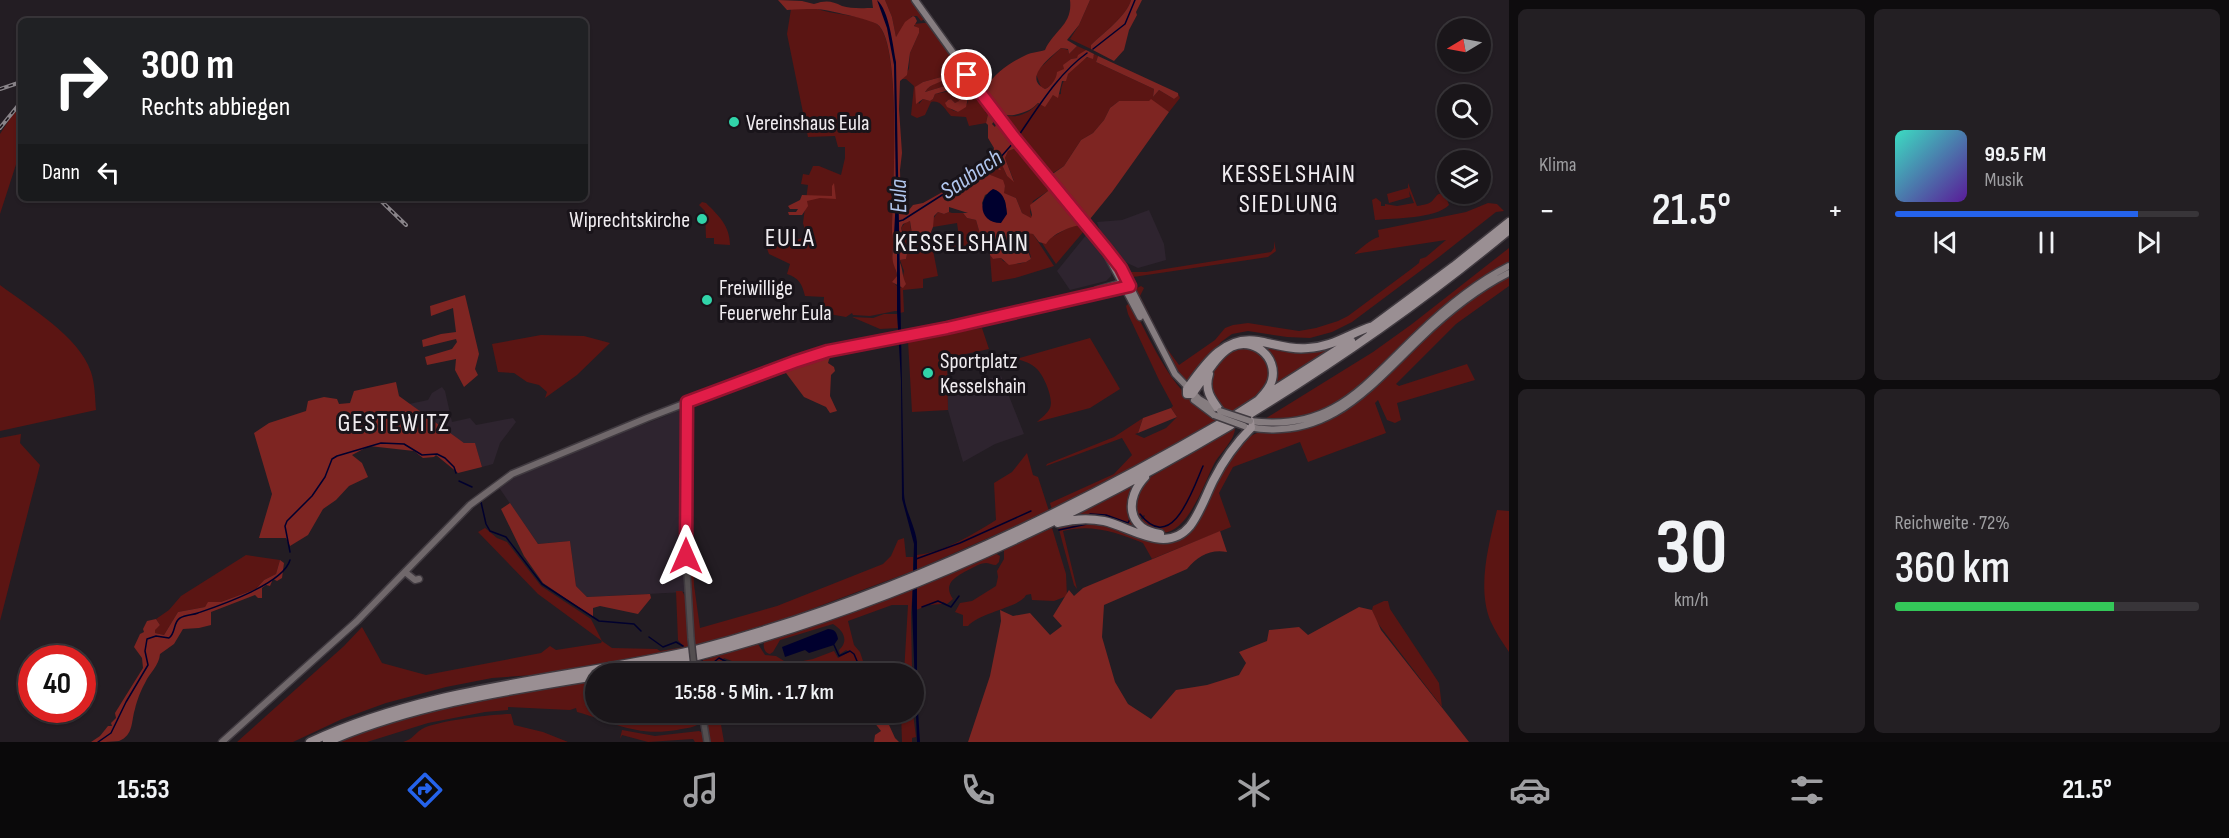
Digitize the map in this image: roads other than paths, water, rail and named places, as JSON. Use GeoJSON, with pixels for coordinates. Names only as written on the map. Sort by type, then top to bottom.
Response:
{"type":"FeatureCollection","features":[{"type":"Feature","properties":{"kind":"highway"},"geometry":{"type":"LineString","coordinates":[[1256,403],[1373,326],[1448,271],[1509,222]]}},
{"type":"Feature","properties":{"kind":"highway"},"geometry":{"type":"LineString","coordinates":[[1150,471],[1139,483],[1132,497],[1132,511],[1146,530],[1161,534],[1175,531],[1186,521],[1219,459],[1245,423],[1396,317],[1509,230]]}},
{"type":"Feature","properties":{"kind":"highway"},"geometry":{"type":"LineString","coordinates":[[1189,392],[1214,355],[1230,343],[1248,340],[1296,348],[1315,348],[1336,343],[1373,326]]}},
{"type":"Feature","properties":{"kind":"highway"},"geometry":{"type":"LineString","coordinates":[[1053,520],[1092,519],[1112,523],[1151,538],[1165,539],[1176,536],[1191,525],[1256,403],[1268,389],[1272,379],[1272,364],[1263,351],[1252,345],[1235,345],[1224,353],[1189,392]]}},
{"type":"Feature","properties":{"kind":"highway"},"geometry":{"type":"LineString","coordinates":[[1210,371],[1207,380],[1208,392],[1217,413]]}},
{"type":"Feature","properties":{"kind":"highway"},"geometry":{"type":"LineString","coordinates":[[657,663],[805,624],[1036,529],[1150,471],[1227,424],[1053,520],[929,573]]}},
{"type":"Feature","properties":{"kind":"highway"},"geometry":{"type":"LineString","coordinates":[[310,742],[371,718],[442,697],[693,654]]}},
{"type":"Feature","properties":{"kind":"highway"},"geometry":{"type":"LineString","coordinates":[[327,742],[400,715],[445,703],[585,678]]}},
{"type":"Feature","properties":{"kind":"main road"},"geometry":{"type":"LineString","coordinates":[[915,0],[1005,126],[1118,263],[1166,367],[1189,392],[1217,413],[1245,423],[1277,430],[1295,428],[1322,420],[1342,410],[1362,395],[1450,312],[1483,288],[1509,273]]}},
{"type":"Feature","properties":{"kind":"main road"},"geometry":{"type":"LineString","coordinates":[[1245,423],[1294,421],[1320,415],[1341,405],[1366,385],[1436,318],[1473,289],[1509,266]]}},
{"type":"Feature","properties":{"kind":"main road"},"geometry":{"type":"LineString","coordinates":[[222,742],[347,630],[461,513],[500,482],[529,465],[803,358],[1080,297],[1126,284]]}},
{"type":"Feature","properties":{"kind":"main road"},"geometry":{"type":"LineString","coordinates":[[405,572],[415,580],[419,579]]}},
{"type":"Feature","properties":{"kind":"street"},"geometry":{"type":"LineString","coordinates":[[687,402],[686,556],[694,663]]}},
{"type":"Feature","properties":{"kind":"street"},"geometry":{"type":"LineString","coordinates":[[704,723],[707,742]]}},
{"type":"Feature","properties":{"kind":"water","name":"Eula"},"geometry":{"type":"Polygon","coordinates":[[[877,0],[885,12],[896,62],[904,494],[917,542],[917,663],[914,663],[912,606],[914,544],[902,499],[901,381],[897,254],[894,235],[896,197],[894,65],[887,28],[877,0]]]}},
{"type":"Feature","properties":{"kind":"water"},"geometry":{"type":"Polygon","coordinates":[[[993,189],[1000,193],[1005,202],[1007,214],[1001,223],[988,219],[983,210],[984,199],[993,189]]]}},
{"type":"Feature","properties":{"kind":"water"},"geometry":{"type":"Polygon","coordinates":[[[828,629],[837,635],[838,639],[834,645],[809,653],[805,650],[785,657],[782,647],[828,629]]]}},
{"type":"Feature","properties":{"kind":"water"},"geometry":{"type":"Polygon","coordinates":[[[916,723],[919,723],[920,742],[917,742],[916,723]]]}},
{"type":"Feature","properties":{"kind":"waterway","name":"Saubach"},"geometry":{"type":"LineString","coordinates":[[1093,49],[1125,24],[1135,0]]}},
{"type":"Feature","properties":{"kind":"waterway","name":"Saubach"},"geometry":{"type":"LineString","coordinates":[[1019,135],[1058,81],[1087,53]]}},
{"type":"Feature","properties":{"kind":"waterway","name":"Saubach"},"geometry":{"type":"LineString","coordinates":[[896,222],[903,220],[1000,158],[1014,142]]}},
{"type":"Feature","properties":{"kind":"waterway"},"geometry":{"type":"LineString","coordinates":[[290,552],[285,526],[287,521],[312,496],[325,477],[332,459],[337,456],[381,443],[404,444],[422,455],[437,454],[445,458],[454,467],[456,473]]}},
{"type":"Feature","properties":{"kind":"waterway"},"geometry":{"type":"LineString","coordinates":[[1140,514],[1151,525],[1162,527],[1171,523],[1187,502],[1203,466]]}},
{"type":"Feature","properties":{"kind":"waterway"},"geometry":{"type":"LineString","coordinates":[[459,481],[472,487]]}},
{"type":"Feature","properties":{"kind":"waterway"},"geometry":{"type":"LineString","coordinates":[[481,502],[490,531],[506,537],[542,584],[599,621],[634,624],[641,631]]}},
{"type":"Feature","properties":{"kind":"waterway"},"geometry":{"type":"LineString","coordinates":[[916,559],[960,543],[1031,511]]}},
{"type":"Feature","properties":{"kind":"waterway"},"geometry":{"type":"LineString","coordinates":[[1090,514],[1106,515],[1128,523],[1130,519]]}},
{"type":"Feature","properties":{"kind":"waterway"},"geometry":{"type":"LineString","coordinates":[[1059,530],[1087,524]]}},
{"type":"Feature","properties":{"kind":"waterway"},"geometry":{"type":"LineString","coordinates":[[98,742],[111,733],[148,665],[145,651],[147,639],[156,636],[169,638],[180,618],[250,593],[276,577],[285,569],[290,560]]}},
{"type":"Feature","properties":{"kind":"waterway"},"geometry":{"type":"LineString","coordinates":[[922,607],[938,601],[951,607],[959,596]]}},
{"type":"Feature","properties":{"kind":"waterway"},"geometry":{"type":"LineString","coordinates":[[649,637],[663,647],[676,642],[683,646]]}},
{"type":"Feature","properties":{"kind":"waterway"},"geometry":{"type":"LineString","coordinates":[[834,645],[839,656],[850,651],[857,661]]}},
{"type":"Feature","properties":{"kind":"waterway"},"geometry":{"type":"LineString","coordinates":[[713,663],[719,658],[729,663]]}},
{"type":"Feature","properties":{"kind":"railway"},"geometry":{"type":"LineString","coordinates":[[0,89],[18,83]]}},
{"type":"Feature","properties":{"kind":"railway"},"geometry":{"type":"LineString","coordinates":[[0,128],[18,106]]}},
{"type":"Feature","properties":{"kind":"railway"},"geometry":{"type":"LineString","coordinates":[[381,201],[406,225]]}},
{"type":"Feature","properties":{"kind":"place","name":"Vereinshaus Eula"},"geometry":{"type":"Point","coordinates":[734,122]}},
{"type":"Feature","properties":{"kind":"place","name":"Wiprechtskirche"},"geometry":{"type":"Point","coordinates":[702,219]}},
{"type":"Feature","properties":{"kind":"place","name":"Freiwillige Feuerwehr Eula"},"geometry":{"type":"Point","coordinates":[707,300]}},
{"type":"Feature","properties":{"kind":"place","name":"Sportplatz Kesselshain"},"geometry":{"type":"Point","coordinates":[928,373]}},
{"type":"Feature","properties":{"kind":"district","name":"KESSELSHAIN SIEDLUNG"},"geometry":{"type":"Point","coordinates":[1289,188]}},
{"type":"Feature","properties":{"kind":"district","name":"EULA"},"geometry":{"type":"Point","coordinates":[790,237]}},
{"type":"Feature","properties":{"kind":"district","name":"KESSELSHAIN"},"geometry":{"type":"Point","coordinates":[962,242]}},
{"type":"Feature","properties":{"kind":"district","name":"GESTEWITZ"},"geometry":{"type":"Point","coordinates":[394,422]}}]}
